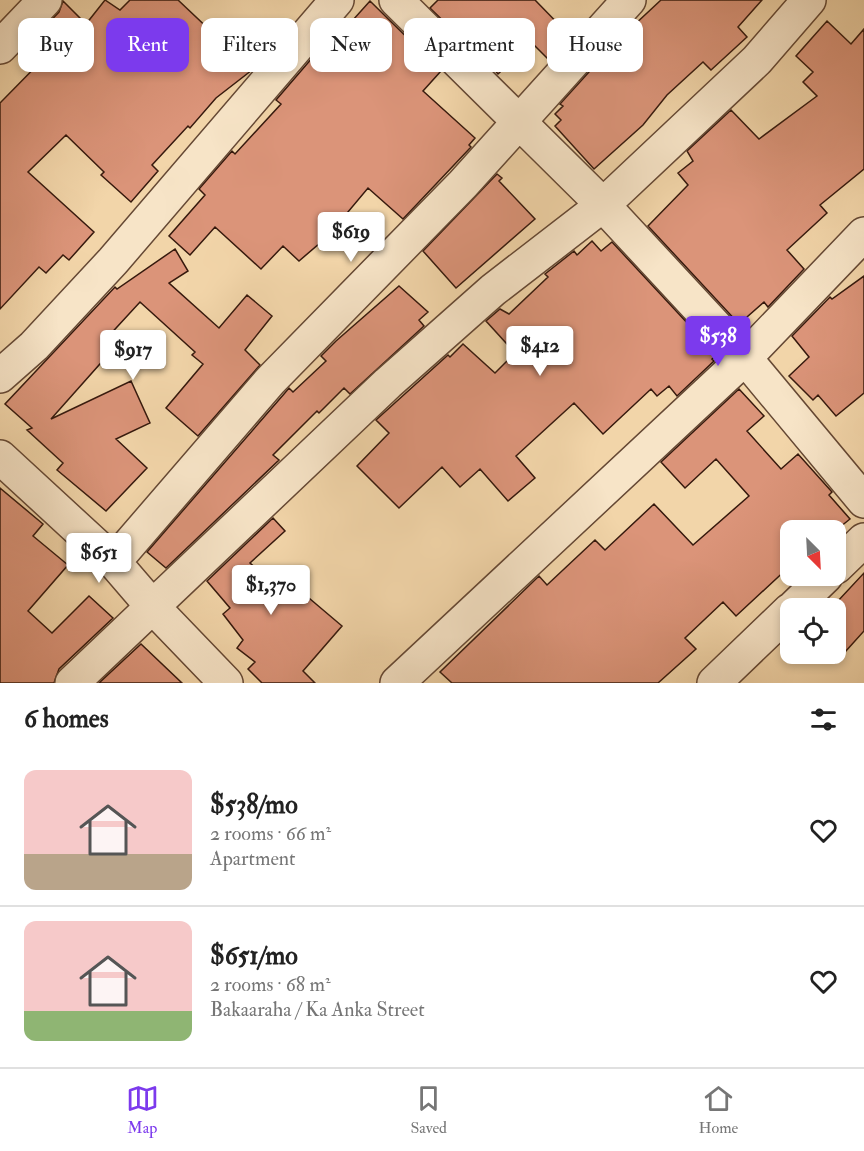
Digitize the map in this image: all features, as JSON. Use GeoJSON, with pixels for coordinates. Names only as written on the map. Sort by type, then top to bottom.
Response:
{"type":"FeatureCollection","features":[{"type":"Feature","properties":{"kind":"street"},"geometry":{"type":"LineString","coordinates":[[0,47],[45,0]]}},
{"type":"Feature","properties":{"kind":"street"},"geometry":{"type":"LineString","coordinates":[[0,376],[34,346],[113,261],[336,0]]}},
{"type":"Feature","properties":{"kind":"street"},"geometry":{"type":"LineString","coordinates":[[396,0],[603,205],[745,358],[864,501]]}},
{"type":"Feature","properties":{"kind":"street"},"geometry":{"type":"LineString","coordinates":[[114,561],[270,381],[521,123],[629,0]]}},
{"type":"Feature","properties":{"kind":"street"},"geometry":{"type":"LineString","coordinates":[[72,683],[151,605],[388,383],[484,297],[603,205],[757,60],[809,0]]}},
{"type":"Feature","properties":{"kind":"street"},"geometry":{"type":"LineString","coordinates":[[397,683],[745,358],[864,234]]}},
{"type":"Feature","properties":{"kind":"street"},"geometry":{"type":"LineString","coordinates":[[0,457],[114,561],[151,605],[226,683]]}},
{"type":"Feature","properties":{"kind":"street"},"geometry":{"type":"LineString","coordinates":[[846,557],[864,540]]}},
{"type":"Feature","properties":{"kind":"street"},"geometry":{"type":"LineString","coordinates":[[803,598],[816,586]]}},
{"type":"Feature","properties":{"kind":"street"},"geometry":{"type":"LineString","coordinates":[[714,683],[780,620]]}},
{"type":"Feature","properties":{"kind":"building"},"geometry":{"type":"Polygon","coordinates":[[[105,0],[120,10],[130,0],[178,0],[201,22],[201,72],[249,72],[216,98],[190,128],[188,126],[152,165],[158,171],[131,202],[101,175],[104,172],[66,135],[28,172],[94,232],[69,260],[63,255],[46,273],[39,267],[0,309],[0,103],[30,72],[94,72],[94,18],[91,18],[105,0]]]}},
{"type":"Feature","properties":{"kind":"building"},"geometry":{"type":"Polygon","coordinates":[[[438,0],[535,0],[553,18],[547,18],[547,58],[535,46],[535,18],[440,18],[430,8],[438,0]]]}},
{"type":"Feature","properties":{"kind":"building"},"geometry":{"type":"Polygon","coordinates":[[[661,0],[762,0],[738,27],[747,37],[711,70],[703,62],[667,95],[643,125],[594,169],[555,126],[561,120],[555,114],[563,106],[560,104],[589,72],[643,72],[642,18],[661,0]]]}},
{"type":"Feature","properties":{"kind":"building"},"geometry":{"type":"Polygon","coordinates":[[[63,1],[80,18],[53,18],[59,12],[63,1]]]}},
{"type":"Feature","properties":{"kind":"building"},"geometry":{"type":"Polygon","coordinates":[[[370,1],[387,18],[355,18],[370,1]]]}},
{"type":"Feature","properties":{"kind":"building"},"geometry":{"type":"Polygon","coordinates":[[[827,21],[851,44],[864,29],[864,169],[820,205],[827,213],[787,250],[804,269],[768,307],[764,302],[739,324],[648,226],[688,185],[678,173],[693,161],[687,151],[731,110],[759,139],[817,96],[803,82],[813,72],[796,56],[827,21]]]}},
{"type":"Feature","properties":{"kind":"building"},"geometry":{"type":"Polygon","coordinates":[[[392,23],[404,35],[404,72],[440,72],[423,91],[475,138],[469,145],[471,147],[403,219],[368,188],[327,237],[299,261],[283,246],[261,269],[215,227],[190,255],[169,236],[205,195],[199,189],[232,151],[235,154],[281,104],[276,100],[310,60],[310,72],[392,72],[392,23]]]}},
{"type":"Feature","properties":{"kind":"building"},"geometry":{"type":"Polygon","coordinates":[[[497,174],[502,178],[499,181],[535,219],[456,288],[423,251],[497,174]]]}},
{"type":"Feature","properties":{"kind":"building"},"geometry":{"type":"Polygon","coordinates":[[[592,241],[601,251],[612,242],[717,355],[712,359],[714,361],[677,396],[669,386],[657,396],[651,389],[603,434],[574,403],[516,456],[535,478],[508,501],[480,469],[460,487],[442,467],[399,508],[357,466],[389,433],[376,420],[463,344],[495,373],[515,353],[486,321],[500,309],[509,314],[548,277],[545,274],[574,251],[577,255],[592,241]]]}},
{"type":"Feature","properties":{"kind":"building"},"geometry":{"type":"Polygon","coordinates":[[[175,249],[188,271],[169,283],[219,328],[247,295],[272,316],[245,350],[260,365],[198,436],[166,408],[203,364],[192,355],[195,352],[140,302],[106,339],[115,347],[51,419],[131,381],[150,423],[116,439],[147,468],[106,511],[57,470],[63,463],[27,430],[32,428],[5,404],[115,287],[117,289],[175,249]]]}},
{"type":"Feature","properties":{"kind":"building"},"geometry":{"type":"Polygon","coordinates":[[[864,276],[864,393],[836,416],[818,395],[813,400],[789,376],[809,357],[792,336],[830,297],[832,299],[864,276]]]}},
{"type":"Feature","properties":{"kind":"building"},"geometry":{"type":"Polygon","coordinates":[[[399,286],[428,312],[419,320],[424,326],[350,394],[344,388],[319,413],[317,411],[273,455],[279,460],[166,568],[147,552],[289,388],[293,392],[326,361],[321,356],[336,341],[399,286]]]}},
{"type":"Feature","properties":{"kind":"building"},"geometry":{"type":"Polygon","coordinates":[[[739,389],[764,416],[747,431],[781,469],[798,454],[832,492],[829,495],[850,519],[846,522],[846,520],[780,520],[780,575],[736,616],[723,602],[685,638],[696,649],[658,683],[452,683],[440,672],[539,576],[547,585],[595,540],[605,550],[654,504],[693,545],[749,496],[716,459],[685,488],[661,462],[739,389]]]}},
{"type":"Feature","properties":{"kind":"building"},"geometry":{"type":"Polygon","coordinates":[[[0,488],[43,524],[33,536],[68,565],[28,611],[52,633],[89,596],[113,618],[59,669],[54,683],[0,683],[0,488]]]}},
{"type":"Feature","properties":{"kind":"building"},"geometry":{"type":"Polygon","coordinates":[[[273,518],[285,531],[250,563],[295,602],[303,593],[342,626],[303,671],[315,683],[262,683],[248,669],[255,662],[237,648],[243,640],[223,614],[230,608],[207,581],[273,518]]]}},
{"type":"Feature","properties":{"kind":"building"},"geometry":{"type":"Polygon","coordinates":[[[864,573],[864,631],[846,651],[846,598],[841,598],[864,573]]]}},
{"type":"Feature","properties":{"kind":"building"},"geometry":{"type":"Polygon","coordinates":[[[141,644],[182,683],[99,683],[141,644]]]}}]}
